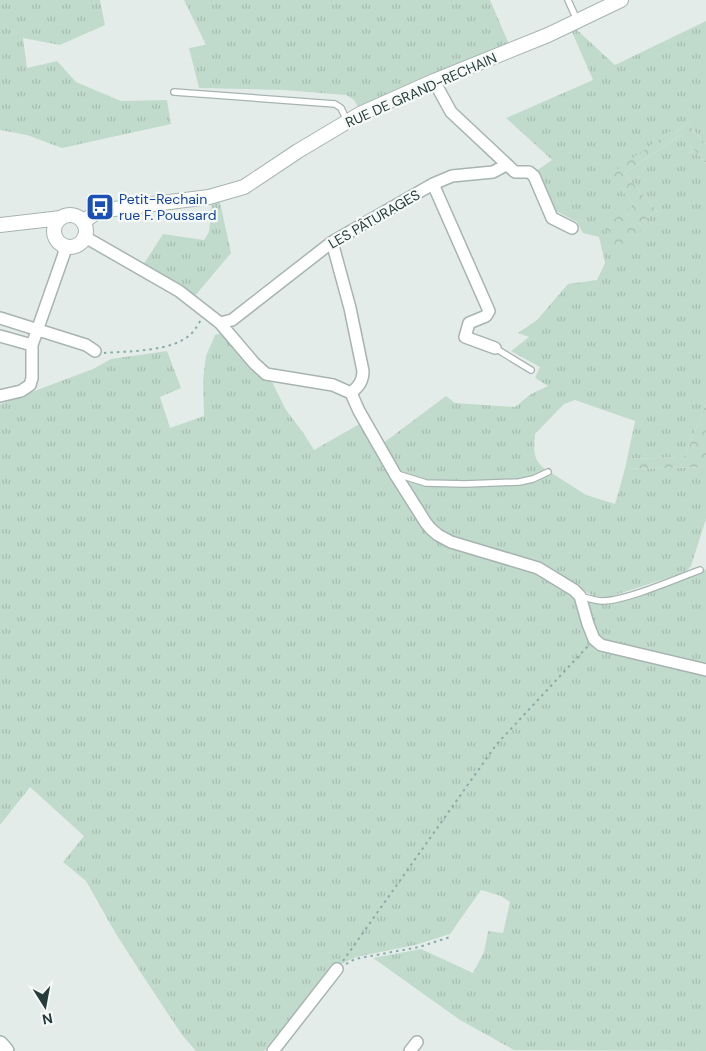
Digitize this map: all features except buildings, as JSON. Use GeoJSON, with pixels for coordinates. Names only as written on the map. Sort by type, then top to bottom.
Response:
{"type":"FeatureCollection","features":[{"type":"Feature","properties":{"kind":"main road"},"geometry":{"type":"LineString","coordinates":[[0,1044],[6,1051]]}},
{"type":"Feature","properties":{"kind":"street","name":"RUE DE GRAND-RECHAIN"},"geometry":{"type":"LineString","coordinates":[[83,222],[98,211],[209,197],[244,187],[298,151],[360,114],[578,22],[621,0]]}},
{"type":"Feature","properties":{"kind":"street"},"geometry":{"type":"LineString","coordinates":[[434,82],[451,112],[515,172],[529,172],[534,176],[552,218],[572,228]]}},
{"type":"Feature","properties":{"kind":"street","name":"LES PÂTURAGES"},"geometry":{"type":"LineString","coordinates":[[220,323],[232,320],[332,242],[433,184],[452,176],[493,172],[506,165]]}},
{"type":"Feature","properties":{"kind":"street"},"geometry":{"type":"LineString","coordinates":[[433,184],[489,311],[486,316],[469,323],[465,337],[495,348]]}},
{"type":"Feature","properties":{"kind":"street"},"geometry":{"type":"LineString","coordinates":[[0,225],[41,220],[58,223],[71,215],[76,216],[83,222],[86,229],[85,237],[79,244],[69,247],[64,246],[56,239],[58,223]]}},
{"type":"Feature","properties":{"kind":"street"},"geometry":{"type":"LineString","coordinates":[[85,237],[179,291],[220,323],[254,363],[266,374],[333,385],[352,392],[359,411],[426,524],[438,535],[452,542],[494,556],[538,568],[562,582],[580,596],[594,639],[605,647],[706,670]]}},
{"type":"Feature","properties":{"kind":"street"},"geometry":{"type":"LineString","coordinates":[[332,242],[350,308],[363,372],[363,379],[352,392]]}},
{"type":"Feature","properties":{"kind":"street"},"geometry":{"type":"LineString","coordinates":[[0,396],[20,391],[30,385],[32,378],[32,345],[64,254],[64,246]]}},
{"type":"Feature","properties":{"kind":"street"},"geometry":{"type":"LineString","coordinates":[[0,318],[86,345],[94,351]]}},
{"type":"Feature","properties":{"kind":"street"},"geometry":{"type":"LineString","coordinates":[[0,336],[32,345]]}},
{"type":"Feature","properties":{"kind":"street"},"geometry":{"type":"LineString","coordinates":[[273,1051],[337,969]]}},
{"type":"Feature","properties":{"kind":"lane"},"geometry":{"type":"LineString","coordinates":[[568,0],[578,22]]}},
{"type":"Feature","properties":{"kind":"lane"},"geometry":{"type":"LineString","coordinates":[[174,92],[336,104],[341,108],[347,122]]}},
{"type":"Feature","properties":{"kind":"lane"},"geometry":{"type":"LineString","coordinates":[[495,348],[531,370]]}},
{"type":"Feature","properties":{"kind":"lane"},"geometry":{"type":"LineString","coordinates":[[396,474],[426,483],[465,484],[519,482],[533,479],[548,472]]}},
{"type":"Feature","properties":{"kind":"lane"},"geometry":{"type":"LineString","coordinates":[[580,596],[606,601],[700,570]]}},
{"type":"Feature","properties":{"kind":"path"},"geometry":{"type":"LineString","coordinates":[[94,351],[104,353],[155,349],[177,342],[193,332],[201,320],[209,314]]}},
{"type":"Feature","properties":{"kind":"path"},"geometry":{"type":"LineString","coordinates":[[337,969],[496,745],[594,639]]}},
{"type":"Feature","properties":{"kind":"path"},"geometry":{"type":"LineString","coordinates":[[337,969],[355,959],[419,947],[450,938]]}},
{"type":"Feature","properties":{"kind":"green space"},"geometry":{"type":"Polygon","coordinates":[[[0,0],[100,0],[105,25],[60,45],[23,38],[27,68],[57,61],[76,82],[121,101],[167,100],[171,124],[62,148],[27,135],[0,130],[0,0]]]}},
{"type":"Feature","properties":{"kind":"green space"},"geometry":{"type":"Polygon","coordinates":[[[184,0],[490,0],[509,44],[358,107],[354,100],[346,95],[284,90],[199,88],[189,48],[206,45],[184,0]]]}},
{"type":"Feature","properties":{"kind":"green space"},"geometry":{"type":"Polygon","coordinates":[[[706,21],[706,144],[687,123],[674,133],[672,130],[610,175],[634,205],[638,224],[657,211],[624,173],[681,135],[706,163],[706,404],[684,457],[627,459],[635,421],[575,400],[564,404],[535,434],[534,449],[536,458],[545,469],[537,475],[508,480],[444,481],[418,479],[394,467],[382,444],[446,396],[455,403],[515,407],[531,394],[548,386],[535,378],[540,367],[511,351],[529,337],[518,333],[537,320],[568,284],[597,280],[605,263],[599,237],[583,233],[577,222],[552,209],[536,171],[552,160],[506,118],[593,80],[572,32],[576,29],[615,65],[706,21]]]}},
{"type":"Feature","properties":{"kind":"green space"},"geometry":{"type":"Polygon","coordinates":[[[687,123],[706,144],[706,163],[681,135],[624,173],[657,211],[638,224],[642,238],[617,255],[605,226],[634,205],[609,175],[672,130],[674,133],[687,123]]]}},
{"type":"Feature","properties":{"kind":"green space"},"geometry":{"type":"Polygon","coordinates":[[[212,202],[220,202],[231,253],[194,297],[143,265],[163,234],[204,240],[209,232],[212,202]]]}},
{"type":"Feature","properties":{"kind":"green space"},"geometry":{"type":"Polygon","coordinates":[[[224,332],[270,378],[286,410],[314,450],[363,422],[432,536],[535,569],[577,597],[594,642],[706,673],[706,1051],[514,1050],[460,1020],[373,958],[421,949],[473,973],[484,952],[488,931],[503,933],[510,902],[501,896],[481,890],[450,934],[415,945],[356,957],[337,966],[282,1037],[273,1040],[264,1051],[196,1051],[182,1035],[143,976],[116,934],[86,881],[63,862],[84,836],[30,787],[0,825],[0,404],[93,369],[111,359],[167,351],[181,388],[160,397],[170,428],[204,416],[203,381],[206,356],[215,335],[224,332]]]}},
{"type":"Feature","properties":{"kind":"green space"},"geometry":{"type":"Polygon","coordinates":[[[706,404],[706,467],[625,469],[627,459],[684,457],[706,404]]]}},
{"type":"Feature","properties":{"kind":"green space"},"geometry":{"type":"Polygon","coordinates":[[[706,467],[706,519],[691,566],[686,572],[606,598],[597,598],[538,564],[451,539],[430,525],[399,476],[424,485],[509,485],[540,480],[550,472],[586,495],[615,504],[625,469],[706,467]]]}},
{"type":"Feature","properties":{"kind":"green space"},"geometry":{"type":"Polygon","coordinates":[[[704,569],[706,570],[706,667],[597,640],[584,599],[604,603],[688,577],[704,569]]]}},
{"type":"Feature","properties":{"kind":"place","name":"Petit-Rechain rue F. Poussard"},"geometry":{"type":"Point","coordinates":[100,207]}}]}
